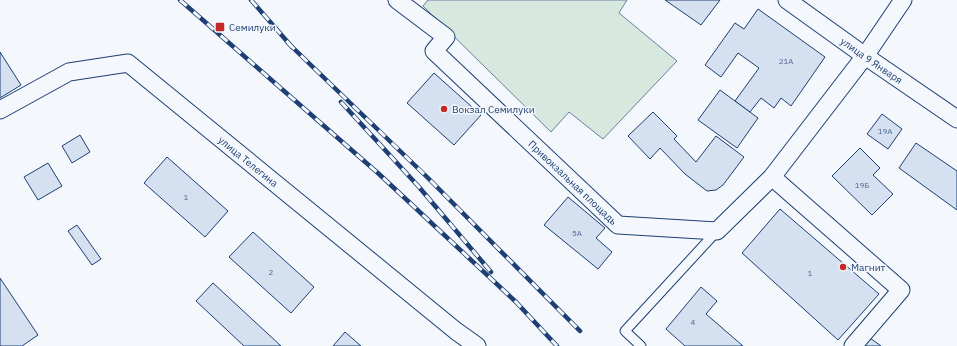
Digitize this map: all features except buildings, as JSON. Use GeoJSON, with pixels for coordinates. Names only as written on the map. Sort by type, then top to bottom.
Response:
{"type":"FeatureCollection","features":[{"type":"Feature","properties":{"kind":"street","name":"Привокзальная площадь"},"geometry":{"type":"LineString","coordinates":[[397,0],[446,37],[434,51],[618,225],[717,231]]}},
{"type":"Feature","properties":{"kind":"street","name":"улица 9 Января"},"geometry":{"type":"LineString","coordinates":[[787,0],[957,119]]}},
{"type":"Feature","properties":{"kind":"street"},"geometry":{"type":"LineString","coordinates":[[717,231],[772,177],[865,56],[903,0]]}},
{"type":"Feature","properties":{"kind":"street","name":"улица Телегина"},"geometry":{"type":"LineString","coordinates":[[0,110],[69,72],[128,63],[372,264],[477,346]]}},
{"type":"Feature","properties":{"kind":"street"},"geometry":{"type":"LineString","coordinates":[[772,177],[901,290],[853,346]]}},
{"type":"Feature","properties":{"kind":"lane"},"geometry":{"type":"LineString","coordinates":[[641,346],[625,331],[717,231]]}},
{"type":"Feature","properties":{"kind":"shaded area"},"geometry":{"type":"Polygon","coordinates":[[[428,0],[627,0],[619,13],[677,61],[603,139],[569,112],[551,132],[423,6],[428,0]]]}},
{"type":"Feature","properties":{"kind":"railway"},"geometry":{"type":"LineString","coordinates":[[180,0],[379,174],[516,302],[557,346]]}},
{"type":"Feature","properties":{"kind":"railway"},"geometry":{"type":"LineString","coordinates":[[251,0],[292,47]]}},
{"type":"Feature","properties":{"kind":"railway"},"geometry":{"type":"LineString","coordinates":[[288,43],[427,177],[580,331]]}},
{"type":"Feature","properties":{"kind":"railway"},"geometry":{"type":"LineString","coordinates":[[341,102],[419,187],[491,272]]}},
{"type":"Feature","properties":{"kind":"place","name":"Семилуки"},"geometry":{"type":"Point","coordinates":[220,27]}},
{"type":"Feature","properties":{"kind":"place","name":"Вокзал Семилуки"},"geometry":{"type":"Point","coordinates":[444,109]}},
{"type":"Feature","properties":{"kind":"place","name":"Магнит"},"geometry":{"type":"Point","coordinates":[843,267]}}]}
